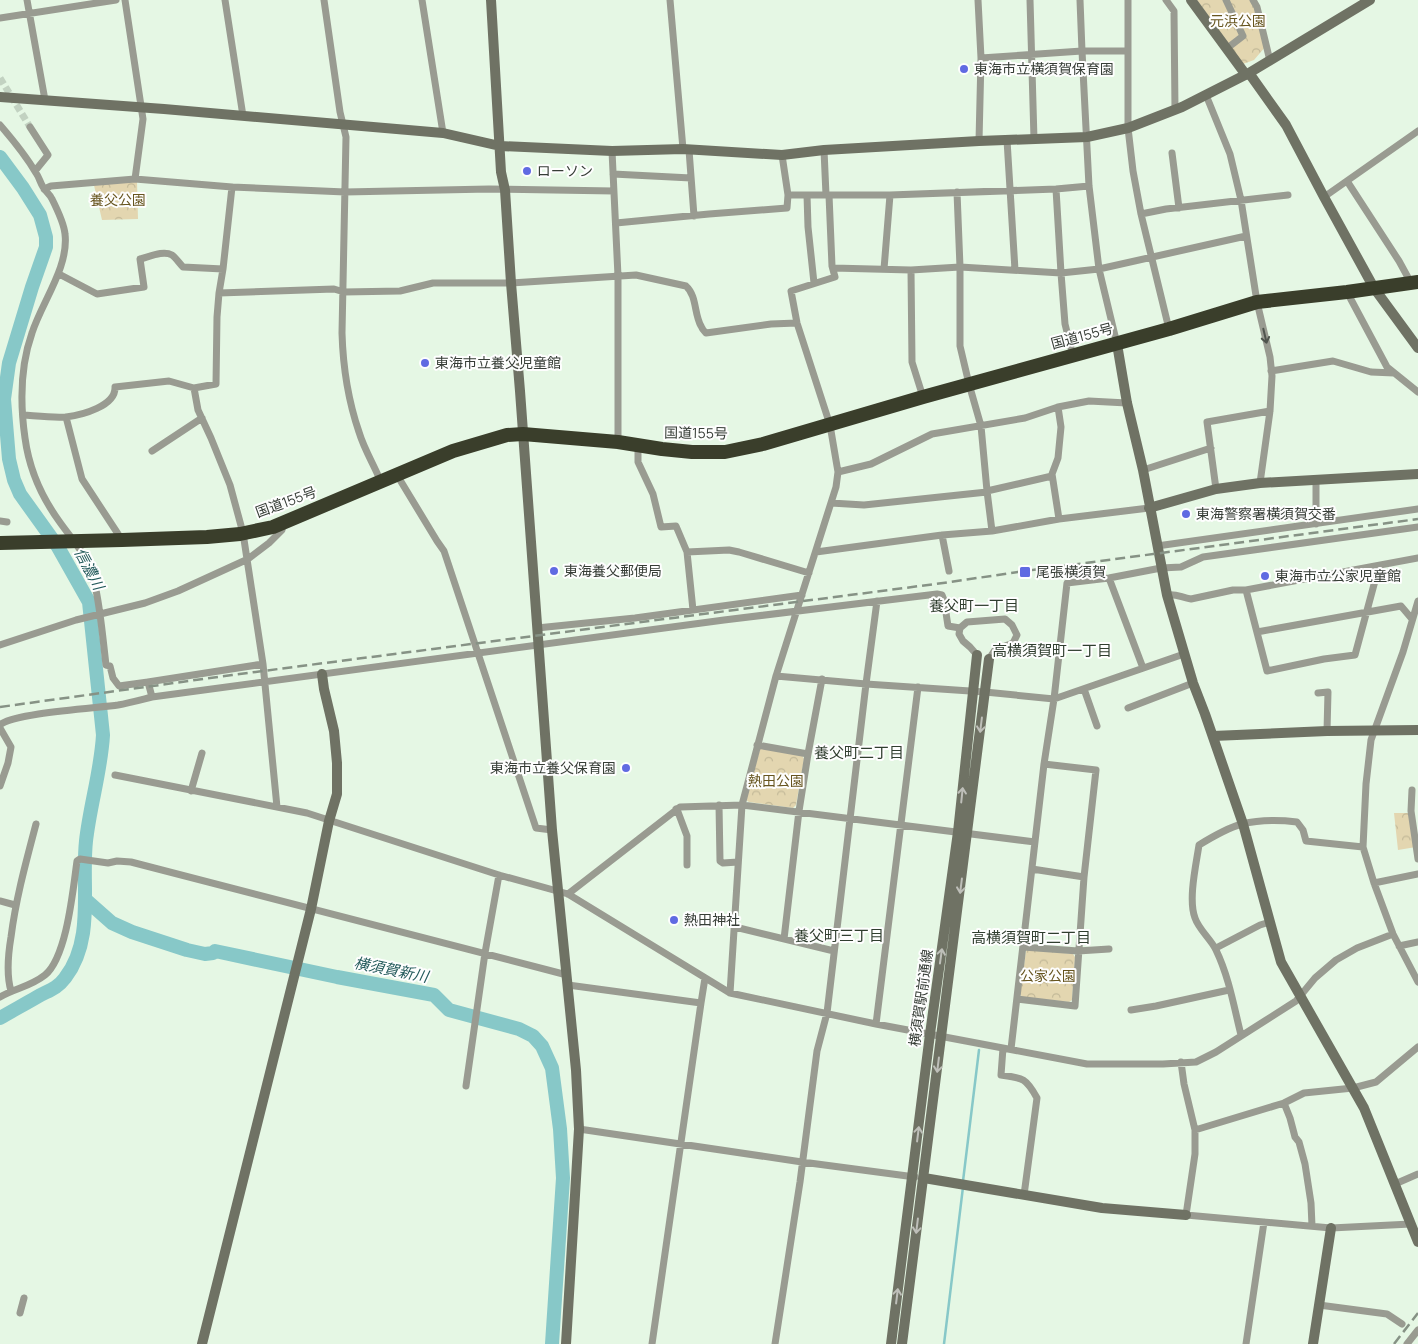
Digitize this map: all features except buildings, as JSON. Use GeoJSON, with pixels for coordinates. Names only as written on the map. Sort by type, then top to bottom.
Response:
{"type":"FeatureCollection","features":[{"type":"Feature","properties":{"kind":"highway","name":"国道155号"},"geometry":{"type":"LineString","coordinates":[[0,543],[207,536],[243,533],[273,527],[454,451],[507,435],[523,434],[618,442],[662,450],[725,452],[763,444],[1258,302],[1414,282]]}},
{"type":"Feature","properties":{"kind":"street"},"geometry":{"type":"LineString","coordinates":[[27,0],[45,100]]}},
{"type":"Feature","properties":{"kind":"street"},"geometry":{"type":"LineString","coordinates":[[0,18],[116,0]]}},
{"type":"Feature","properties":{"kind":"street"},"geometry":{"type":"LineString","coordinates":[[125,0],[143,119],[135,180]]}},
{"type":"Feature","properties":{"kind":"street"},"geometry":{"type":"LineString","coordinates":[[225,0],[243,116]]}},
{"type":"Feature","properties":{"kind":"street"},"geometry":{"type":"LineString","coordinates":[[324,0],[340,112],[346,137],[343,362],[359,433],[381,482]]}},
{"type":"Feature","properties":{"kind":"street"},"geometry":{"type":"LineString","coordinates":[[422,0],[442,133]]}},
{"type":"Feature","properties":{"kind":"street"},"geometry":{"type":"LineString","coordinates":[[491,0],[501,172],[505,190],[552,830],[563,893],[576,1070],[579,1129],[566,1344]]}},
{"type":"Feature","properties":{"kind":"street"},"geometry":{"type":"LineString","coordinates":[[670,0],[694,216]]}},
{"type":"Feature","properties":{"kind":"street"},"geometry":{"type":"LineString","coordinates":[[978,0],[982,58],[979,141]]}},
{"type":"Feature","properties":{"kind":"street"},"geometry":{"type":"LineString","coordinates":[[1030,0],[1034,139]]}},
{"type":"Feature","properties":{"kind":"street"},"geometry":{"type":"LineString","coordinates":[[1080,0],[1089,186],[1099,268],[1117,344],[1127,403],[1143,470],[1156,546],[1167,594],[1193,683],[1243,824],[1281,962],[1364,1108],[1418,1242]]}},
{"type":"Feature","properties":{"kind":"street"},"geometry":{"type":"LineString","coordinates":[[1128,0],[1128,128],[1133,171],[1141,214],[1169,329]]}},
{"type":"Feature","properties":{"kind":"street"},"geometry":{"type":"LineString","coordinates":[[1166,0],[1174,10],[1176,110]]}},
{"type":"Feature","properties":{"kind":"street"},"geometry":{"type":"LineString","coordinates":[[1191,0],[1286,125],[1374,288],[1418,348]]}},
{"type":"Feature","properties":{"kind":"street"},"geometry":{"type":"LineString","coordinates":[[1226,0],[1243,36],[1230,46]]}},
{"type":"Feature","properties":{"kind":"street"},"geometry":{"type":"LineString","coordinates":[[1253,0],[1270,61]]}},
{"type":"Feature","properties":{"kind":"street"},"geometry":{"type":"LineString","coordinates":[[0,97],[442,133],[500,146],[612,151],[686,150],[782,155],[824,150],[1087,137],[1128,128],[1176,110],[1270,61],[1370,0]]}},
{"type":"Feature","properties":{"kind":"street"},"geometry":{"type":"LineString","coordinates":[[982,58],[1082,51],[1128,51]]}},
{"type":"Feature","properties":{"kind":"street"},"geometry":{"type":"LineString","coordinates":[[1206,95],[1230,154],[1241,200],[1258,302],[1270,357],[1270,412],[1260,483]]}},
{"type":"Feature","properties":{"kind":"street"},"geometry":{"type":"LineString","coordinates":[[0,125],[35,171],[44,189],[51,197],[65,234],[65,246],[59,274],[39,314],[25,354],[22,368],[23,415],[25,436],[33,474],[57,519],[88,564],[99,615],[106,665],[110,666],[113,678],[119,686],[263,664]]}},
{"type":"Feature","properties":{"kind":"street"},"geometry":{"type":"LineString","coordinates":[[30,127],[48,155],[35,171]]}},
{"type":"Feature","properties":{"kind":"street"},"geometry":{"type":"LineString","coordinates":[[1324,197],[1418,132]]}},
{"type":"Feature","properties":{"kind":"street"},"geometry":{"type":"LineString","coordinates":[[1007,140],[1015,270]]}},
{"type":"Feature","properties":{"kind":"street"},"geometry":{"type":"LineString","coordinates":[[730,993],[742,805],[776,676],[836,487],[838,472],[830,425],[797,323],[791,291],[835,277],[832,266],[824,150]]}},
{"type":"Feature","properties":{"kind":"street"},"geometry":{"type":"LineString","coordinates":[[612,151],[618,276],[618,442]]}},
{"type":"Feature","properties":{"kind":"street"},"geometry":{"type":"LineString","coordinates":[[1172,153],[1179,208]]}},
{"type":"Feature","properties":{"kind":"street"},"geometry":{"type":"LineString","coordinates":[[616,223],[787,208],[788,195],[782,155]]}},
{"type":"Feature","properties":{"kind":"street"},"geometry":{"type":"LineString","coordinates":[[613,174],[691,178]]}},
{"type":"Feature","properties":{"kind":"street"},"geometry":{"type":"LineString","coordinates":[[44,189],[51,186],[135,180],[345,192],[409,190],[614,191]]}},
{"type":"Feature","properties":{"kind":"street"},"geometry":{"type":"LineString","coordinates":[[1347,181],[1414,282]]}},
{"type":"Feature","properties":{"kind":"street"},"geometry":{"type":"LineString","coordinates":[[788,195],[890,195],[1056,189],[1089,186]]}},
{"type":"Feature","properties":{"kind":"street"},"geometry":{"type":"LineString","coordinates":[[23,415],[66,417],[88,412],[109,402],[116,391],[116,387],[169,380],[194,388],[216,384],[217,317],[232,187]]}},
{"type":"Feature","properties":{"kind":"street"},"geometry":{"type":"LineString","coordinates":[[1056,189],[1065,324],[1073,356]]}},
{"type":"Feature","properties":{"kind":"street"},"geometry":{"type":"LineString","coordinates":[[957,192],[960,267],[960,346],[981,426],[992,530]]}},
{"type":"Feature","properties":{"kind":"street"},"geometry":{"type":"LineString","coordinates":[[807,195],[808,227],[814,283]]}},
{"type":"Feature","properties":{"kind":"street"},"geometry":{"type":"LineString","coordinates":[[884,269],[890,195]]}},
{"type":"Feature","properties":{"kind":"street"},"geometry":{"type":"LineString","coordinates":[[1141,214],[1288,195]]}},
{"type":"Feature","properties":{"kind":"street"},"geometry":{"type":"LineString","coordinates":[[833,268],[911,270],[960,267],[1061,274],[1099,268],[1246,236]]}},
{"type":"Feature","properties":{"kind":"street"},"geometry":{"type":"LineString","coordinates":[[59,274],[97,294],[144,287],[140,259],[160,254],[166,253],[172,256],[183,267],[223,269]]}},
{"type":"Feature","properties":{"kind":"street"},"geometry":{"type":"LineString","coordinates":[[911,270],[912,362],[922,397]]}},
{"type":"Feature","properties":{"kind":"street"},"geometry":{"type":"LineString","coordinates":[[219,293],[334,289],[344,292],[400,291],[433,283],[511,283],[636,275],[686,286],[694,300],[700,326],[706,333],[771,324],[797,323]]}},
{"type":"Feature","properties":{"kind":"street"},"geometry":{"type":"LineString","coordinates":[[1347,292],[1387,367],[1418,392]]}},
{"type":"Feature","properties":{"kind":"street"},"geometry":{"type":"LineString","coordinates":[[1271,371],[1333,361],[1371,372],[1394,373]]}},
{"type":"Feature","properties":{"kind":"street"},"geometry":{"type":"LineString","coordinates":[[194,388],[198,410],[230,485],[243,533],[259,648],[263,664],[277,807]]}},
{"type":"Feature","properties":{"kind":"street"},"geometry":{"type":"LineString","coordinates":[[838,472],[871,464],[932,434],[1025,418],[1058,407],[1089,401],[1127,403]]}},
{"type":"Feature","properties":{"kind":"street"},"geometry":{"type":"LineString","coordinates":[[1058,407],[1061,427],[1058,458],[1052,476],[1059,519]]}},
{"type":"Feature","properties":{"kind":"street"},"geometry":{"type":"LineString","coordinates":[[1216,489],[1207,422],[1270,412]]}},
{"type":"Feature","properties":{"kind":"street"},"geometry":{"type":"LineString","coordinates":[[66,417],[82,479],[122,540]]}},
{"type":"Feature","properties":{"kind":"street"},"geometry":{"type":"LineString","coordinates":[[152,451],[202,418]]}},
{"type":"Feature","properties":{"kind":"street"},"geometry":{"type":"LineString","coordinates":[[638,445],[638,462],[653,494],[661,527],[676,526],[687,552],[693,610]]}},
{"type":"Feature","properties":{"kind":"street"},"geometry":{"type":"LineString","coordinates":[[1143,470],[1211,448]]}},
{"type":"Feature","properties":{"kind":"street"},"geometry":{"type":"LineString","coordinates":[[816,552],[1149,508],[1216,489],[1260,483],[1418,474]]}},
{"type":"Feature","properties":{"kind":"street"},"geometry":{"type":"LineString","coordinates":[[397,475],[444,550],[536,828],[552,830]]}},
{"type":"Feature","properties":{"kind":"street"},"geometry":{"type":"LineString","coordinates":[[831,503],[864,505],[987,491],[1052,476]]}},
{"type":"Feature","properties":{"kind":"street"},"geometry":{"type":"LineString","coordinates":[[1316,481],[1316,524]]}},
{"type":"Feature","properties":{"kind":"street"},"geometry":{"type":"LineString","coordinates":[[1156,546],[1418,510]]}},
{"type":"Feature","properties":{"kind":"street"},"geometry":{"type":"LineString","coordinates":[[0,645],[76,620],[146,603],[248,559],[270,543],[282,530],[283,523]]}},
{"type":"Feature","properties":{"kind":"street"},"geometry":{"type":"LineString","coordinates":[[1024,1195],[1037,1098],[1024,1080],[1001,1075],[1018,999],[1044,764],[1054,699],[1067,583],[1109,578],[1161,568],[1180,567],[1203,557],[1418,527]]}},
{"type":"Feature","properties":{"kind":"street"},"geometry":{"type":"LineString","coordinates":[[942,535],[950,571]]}},
{"type":"Feature","properties":{"kind":"street"},"geometry":{"type":"LineString","coordinates":[[687,552],[729,550],[809,573]]}},
{"type":"Feature","properties":{"kind":"street"},"geometry":{"type":"LineString","coordinates":[[1167,594],[1191,599],[1418,558]]}},
{"type":"Feature","properties":{"kind":"street"},"geometry":{"type":"LineString","coordinates":[[1246,590],[1267,671],[1324,659],[1355,655],[1379,566]]}},
{"type":"Feature","properties":{"kind":"street"},"geometry":{"type":"LineString","coordinates":[[1109,578],[1143,668]]}},
{"type":"Feature","properties":{"kind":"street"},"geometry":{"type":"LineString","coordinates":[[0,786],[11,747],[0,726],[4,721],[62,711],[414,661],[940,594],[944,600],[948,626],[960,628]]}},
{"type":"Feature","properties":{"kind":"street"},"geometry":{"type":"LineString","coordinates":[[538,628],[635,618],[802,595]]}},
{"type":"Feature","properties":{"kind":"street"},"geometry":{"type":"LineString","coordinates":[[775,1344],[816,1052],[827,1013],[849,819],[877,601]]}},
{"type":"Feature","properties":{"kind":"street"},"geometry":{"type":"LineString","coordinates":[[1418,601],[1403,652],[1371,740],[1366,784],[1363,847],[1393,934],[1418,982]]}},
{"type":"Feature","properties":{"kind":"street"},"geometry":{"type":"LineString","coordinates":[[1257,632],[1400,606],[1412,619]]}},
{"type":"Feature","properties":{"kind":"street"},"geometry":{"type":"LineString","coordinates":[[977,655],[963,642],[959,634],[960,628],[967,622],[1005,619],[1012,625],[1017,635],[1013,644],[994,650],[989,659]]}},
{"type":"Feature","properties":{"kind":"street"},"geometry":{"type":"LineString","coordinates":[[776,676],[1054,699],[1184,654]]}},
{"type":"Feature","properties":{"kind":"street","name":"横須賀駅前通線"},"geometry":{"type":"LineString","coordinates":[[902,1344],[941,1037],[963,833],[977,655]]}},
{"type":"Feature","properties":{"kind":"street","name":"横須賀駅前通線"},"geometry":{"type":"LineString","coordinates":[[891,1344],[930,1034],[989,659]]}},
{"type":"Feature","properties":{"kind":"street"},"geometry":{"type":"LineString","coordinates":[[202,1344],[311,909],[329,821],[337,794],[338,764],[334,731],[322,674]]}},
{"type":"Feature","properties":{"kind":"street"},"geometry":{"type":"LineString","coordinates":[[784,939],[799,811],[822,679]]}},
{"type":"Feature","properties":{"kind":"street"},"geometry":{"type":"LineString","coordinates":[[148,682],[152,697]]}},
{"type":"Feature","properties":{"kind":"street"},"geometry":{"type":"LineString","coordinates":[[1128,708],[1193,683]]}},
{"type":"Feature","properties":{"kind":"street"},"geometry":{"type":"LineString","coordinates":[[876,1024],[918,687]]}},
{"type":"Feature","properties":{"kind":"street"},"geometry":{"type":"LineString","coordinates":[[1084,689],[1097,726]]}},
{"type":"Feature","properties":{"kind":"street"},"geometry":{"type":"LineString","coordinates":[[1318,693],[1328,692],[1327,731]]}},
{"type":"Feature","properties":{"kind":"street"},"geometry":{"type":"LineString","coordinates":[[1213,736],[1327,731],[1418,730]]}},
{"type":"Feature","properties":{"kind":"street"},"geometry":{"type":"LineString","coordinates":[[757,745],[808,754]]}},
{"type":"Feature","properties":{"kind":"street"},"geometry":{"type":"LineString","coordinates":[[192,791],[202,753]]}},
{"type":"Feature","properties":{"kind":"street"},"geometry":{"type":"LineString","coordinates":[[1018,999],[1075,1006],[1084,877],[1096,770],[1044,764]]}},
{"type":"Feature","properties":{"kind":"street"},"geometry":{"type":"LineString","coordinates":[[115,774],[307,813],[499,875],[563,893],[730,993],[941,1037],[1087,1064],[1196,1062]]}},
{"type":"Feature","properties":{"kind":"street"},"geometry":{"type":"LineString","coordinates":[[1412,790],[1411,811],[1418,859]]}},
{"type":"Feature","properties":{"kind":"street"},"geometry":{"type":"LineString","coordinates":[[719,805],[720,861],[723,863],[738,862]]}},
{"type":"Feature","properties":{"kind":"street"},"geometry":{"type":"LineString","coordinates":[[563,893],[680,806],[742,805],[1035,842]]}},
{"type":"Feature","properties":{"kind":"street"},"geometry":{"type":"LineString","coordinates":[[676,809],[687,836],[687,865]]}},
{"type":"Feature","properties":{"kind":"street"},"geometry":{"type":"LineString","coordinates":[[1241,1035],[1227,977],[1216,948],[1195,919],[1192,907],[1199,845],[1243,824],[1267,821],[1297,822],[1303,830],[1306,841],[1363,847]]}},
{"type":"Feature","properties":{"kind":"street"},"geometry":{"type":"LineString","coordinates":[[11,991],[9,983],[9,952],[15,905],[36,824]]}},
{"type":"Feature","properties":{"kind":"street"},"geometry":{"type":"LineString","coordinates":[[0,997],[38,980],[52,967],[59,952],[67,925],[77,861],[80,859],[108,863],[117,861],[131,862],[485,953],[568,980],[700,1004]]}},
{"type":"Feature","properties":{"kind":"street"},"geometry":{"type":"LineString","coordinates":[[1032,869],[1084,877]]}},
{"type":"Feature","properties":{"kind":"street"},"geometry":{"type":"LineString","coordinates":[[1374,883],[1418,874]]}},
{"type":"Feature","properties":{"kind":"street"},"geometry":{"type":"LineString","coordinates":[[466,1086],[485,953],[499,875]]}},
{"type":"Feature","properties":{"kind":"street"},"geometry":{"type":"LineString","coordinates":[[0,901],[15,905]]}},
{"type":"Feature","properties":{"kind":"street"},"geometry":{"type":"LineString","coordinates":[[1216,948],[1254,928],[1270,922]]}},
{"type":"Feature","properties":{"kind":"street"},"geometry":{"type":"LineString","coordinates":[[735,927],[834,951]]}},
{"type":"Feature","properties":{"kind":"street"},"geometry":{"type":"LineString","coordinates":[[1183,1073],[1196,1062],[1216,1052],[1296,1001],[1320,973],[1336,960],[1357,948],[1393,934]]}},
{"type":"Feature","properties":{"kind":"street"},"geometry":{"type":"LineString","coordinates":[[1400,946],[1418,942]]}},
{"type":"Feature","properties":{"kind":"street"},"geometry":{"type":"LineString","coordinates":[[1023,947],[1078,951],[1109,949]]}},
{"type":"Feature","properties":{"kind":"street"},"geometry":{"type":"LineString","coordinates":[[0,955],[9,952]]}},
{"type":"Feature","properties":{"kind":"street"},"geometry":{"type":"LineString","coordinates":[[652,1344],[705,978]]}},
{"type":"Feature","properties":{"kind":"street"},"geometry":{"type":"LineString","coordinates":[[1132,1010],[1229,990]]}},
{"type":"Feature","properties":{"kind":"street"},"geometry":{"type":"LineString","coordinates":[[1196,1130],[1284,1103],[1304,1093],[1353,1088],[1376,1082],[1418,1047]]}},
{"type":"Feature","properties":{"kind":"street"},"geometry":{"type":"LineString","coordinates":[[1181,1062],[1184,1084],[1196,1130],[1196,1154],[1186,1215]]}},
{"type":"Feature","properties":{"kind":"street"},"geometry":{"type":"LineString","coordinates":[[1284,1103],[1305,1164],[1311,1203],[1312,1226]]}},
{"type":"Feature","properties":{"kind":"street"},"geometry":{"type":"LineString","coordinates":[[579,1129],[802,1162],[912,1176],[1102,1208],[1331,1228],[1411,1224]]}},
{"type":"Feature","properties":{"kind":"street"},"geometry":{"type":"LineString","coordinates":[[1395,1184],[1418,1174]]}},
{"type":"Feature","properties":{"kind":"street"},"geometry":{"type":"LineString","coordinates":[[1246,1344],[1264,1222]]}},
{"type":"Feature","properties":{"kind":"street"},"geometry":{"type":"LineString","coordinates":[[1314,1344],[1331,1228]]}},
{"type":"Feature","properties":{"kind":"street"},"geometry":{"type":"LineString","coordinates":[[20,1312],[24,1298]]}},
{"type":"Feature","properties":{"kind":"street"},"geometry":{"type":"LineString","coordinates":[[1319,1306],[1387,1314],[1402,1324]]}},
{"type":"Feature","properties":{"kind":"street"},"geometry":{"type":"LineString","coordinates":[[1408,1343],[1418,1330]]}},
{"type":"Feature","properties":{"kind":"green space","name":"元浜公園"},"geometry":{"type":"Polygon","coordinates":[[[1197,0],[1253,0],[1266,46],[1254,60],[1243,64],[1197,0]]]}},
{"type":"Feature","properties":{"kind":"green space","name":"養父公園"},"geometry":{"type":"Polygon","coordinates":[[[93,181],[137,181],[138,219],[102,220],[93,181]]]}},
{"type":"Feature","properties":{"kind":"green space","name":"熱田公園"},"geometry":{"type":"Polygon","coordinates":[[[760,749],[802,755],[804,759],[796,805],[793,808],[746,800],[760,749]]]}},
{"type":"Feature","properties":{"kind":"green space"},"geometry":{"type":"Polygon","coordinates":[[[1394,813],[1411,813],[1416,847],[1398,850],[1394,813]]]}},
{"type":"Feature","properties":{"kind":"green space","name":"公家公園"},"geometry":{"type":"Polygon","coordinates":[[[1028,949],[1073,954],[1075,957],[1072,1000],[1069,1002],[1022,997],[1020,994],[1026,951],[1028,949]]]}},
{"type":"Feature","properties":{"kind":"waterway","name":"信濃川"},"geometry":{"type":"LineString","coordinates":[[0,157],[40,215],[46,237],[46,247],[9,363],[4,399],[9,459],[14,480],[20,494],[58,547],[89,602],[103,735],[86,841],[84,929],[74,963],[59,985],[0,1018]]}},
{"type":"Feature","properties":{"kind":"waterway","name":"横須賀新川"},"geometry":{"type":"LineString","coordinates":[[86,900],[112,923],[132,932],[187,950],[205,954],[215,951],[434,995],[449,1010],[519,1029],[533,1036],[542,1046],[552,1068],[560,1129],[563,1178],[552,1344]]}},
{"type":"Feature","properties":{"kind":"waterway"},"geometry":{"type":"LineString","coordinates":[[963,1181],[979,1050]]}},
{"type":"Feature","properties":{"kind":"waterway"},"geometry":{"type":"LineString","coordinates":[[944,1344],[963,1187]]}},
{"type":"Feature","properties":{"kind":"tunnel"},"geometry":{"type":"LineString","coordinates":[[0,78],[30,127]]}},
{"type":"Feature","properties":{"kind":"railway"},"geometry":{"type":"LineString","coordinates":[[0,707],[1418,519]]}},
{"type":"Feature","properties":{"kind":"railway"},"geometry":{"type":"LineString","coordinates":[[1394,1344],[1418,1313]]}},
{"type":"Feature","properties":{"kind":"place","name":"東海市立横須賀保育園"},"geometry":{"type":"Point","coordinates":[964,69]}},
{"type":"Feature","properties":{"kind":"place","name":"ローソン"},"geometry":{"type":"Point","coordinates":[527,171]}},
{"type":"Feature","properties":{"kind":"place","name":"東海市立養父児童館"},"geometry":{"type":"Point","coordinates":[425,363]}},
{"type":"Feature","properties":{"kind":"place","name":"東海警察署横須賀交番"},"geometry":{"type":"Point","coordinates":[1186,514]}},
{"type":"Feature","properties":{"kind":"place","name":"東海養父郵便局"},"geometry":{"type":"Point","coordinates":[554,571]}},
{"type":"Feature","properties":{"kind":"place","name":"尾張横須賀"},"geometry":{"type":"Point","coordinates":[1025,572]}},
{"type":"Feature","properties":{"kind":"place","name":"東海市立公家児童館"},"geometry":{"type":"Point","coordinates":[1265,576]}},
{"type":"Feature","properties":{"kind":"place","name":"東海市立養父保育園"},"geometry":{"type":"Point","coordinates":[626,768]}},
{"type":"Feature","properties":{"kind":"place","name":"熱田神社"},"geometry":{"type":"Point","coordinates":[674,920]}},
{"type":"Feature","properties":{"kind":"district","name":"養父町一丁目"},"geometry":{"type":"Point","coordinates":[974,606]}},
{"type":"Feature","properties":{"kind":"district","name":"高横須賀町一丁目"},"geometry":{"type":"Point","coordinates":[1052,651]}},
{"type":"Feature","properties":{"kind":"district","name":"養父町二丁目"},"geometry":{"type":"Point","coordinates":[859,753]}},
{"type":"Feature","properties":{"kind":"district","name":"養父町三丁目"},"geometry":{"type":"Point","coordinates":[839,936]}},
{"type":"Feature","properties":{"kind":"district","name":"高横須賀町二丁目"},"geometry":{"type":"Point","coordinates":[1031,938]}}]}
